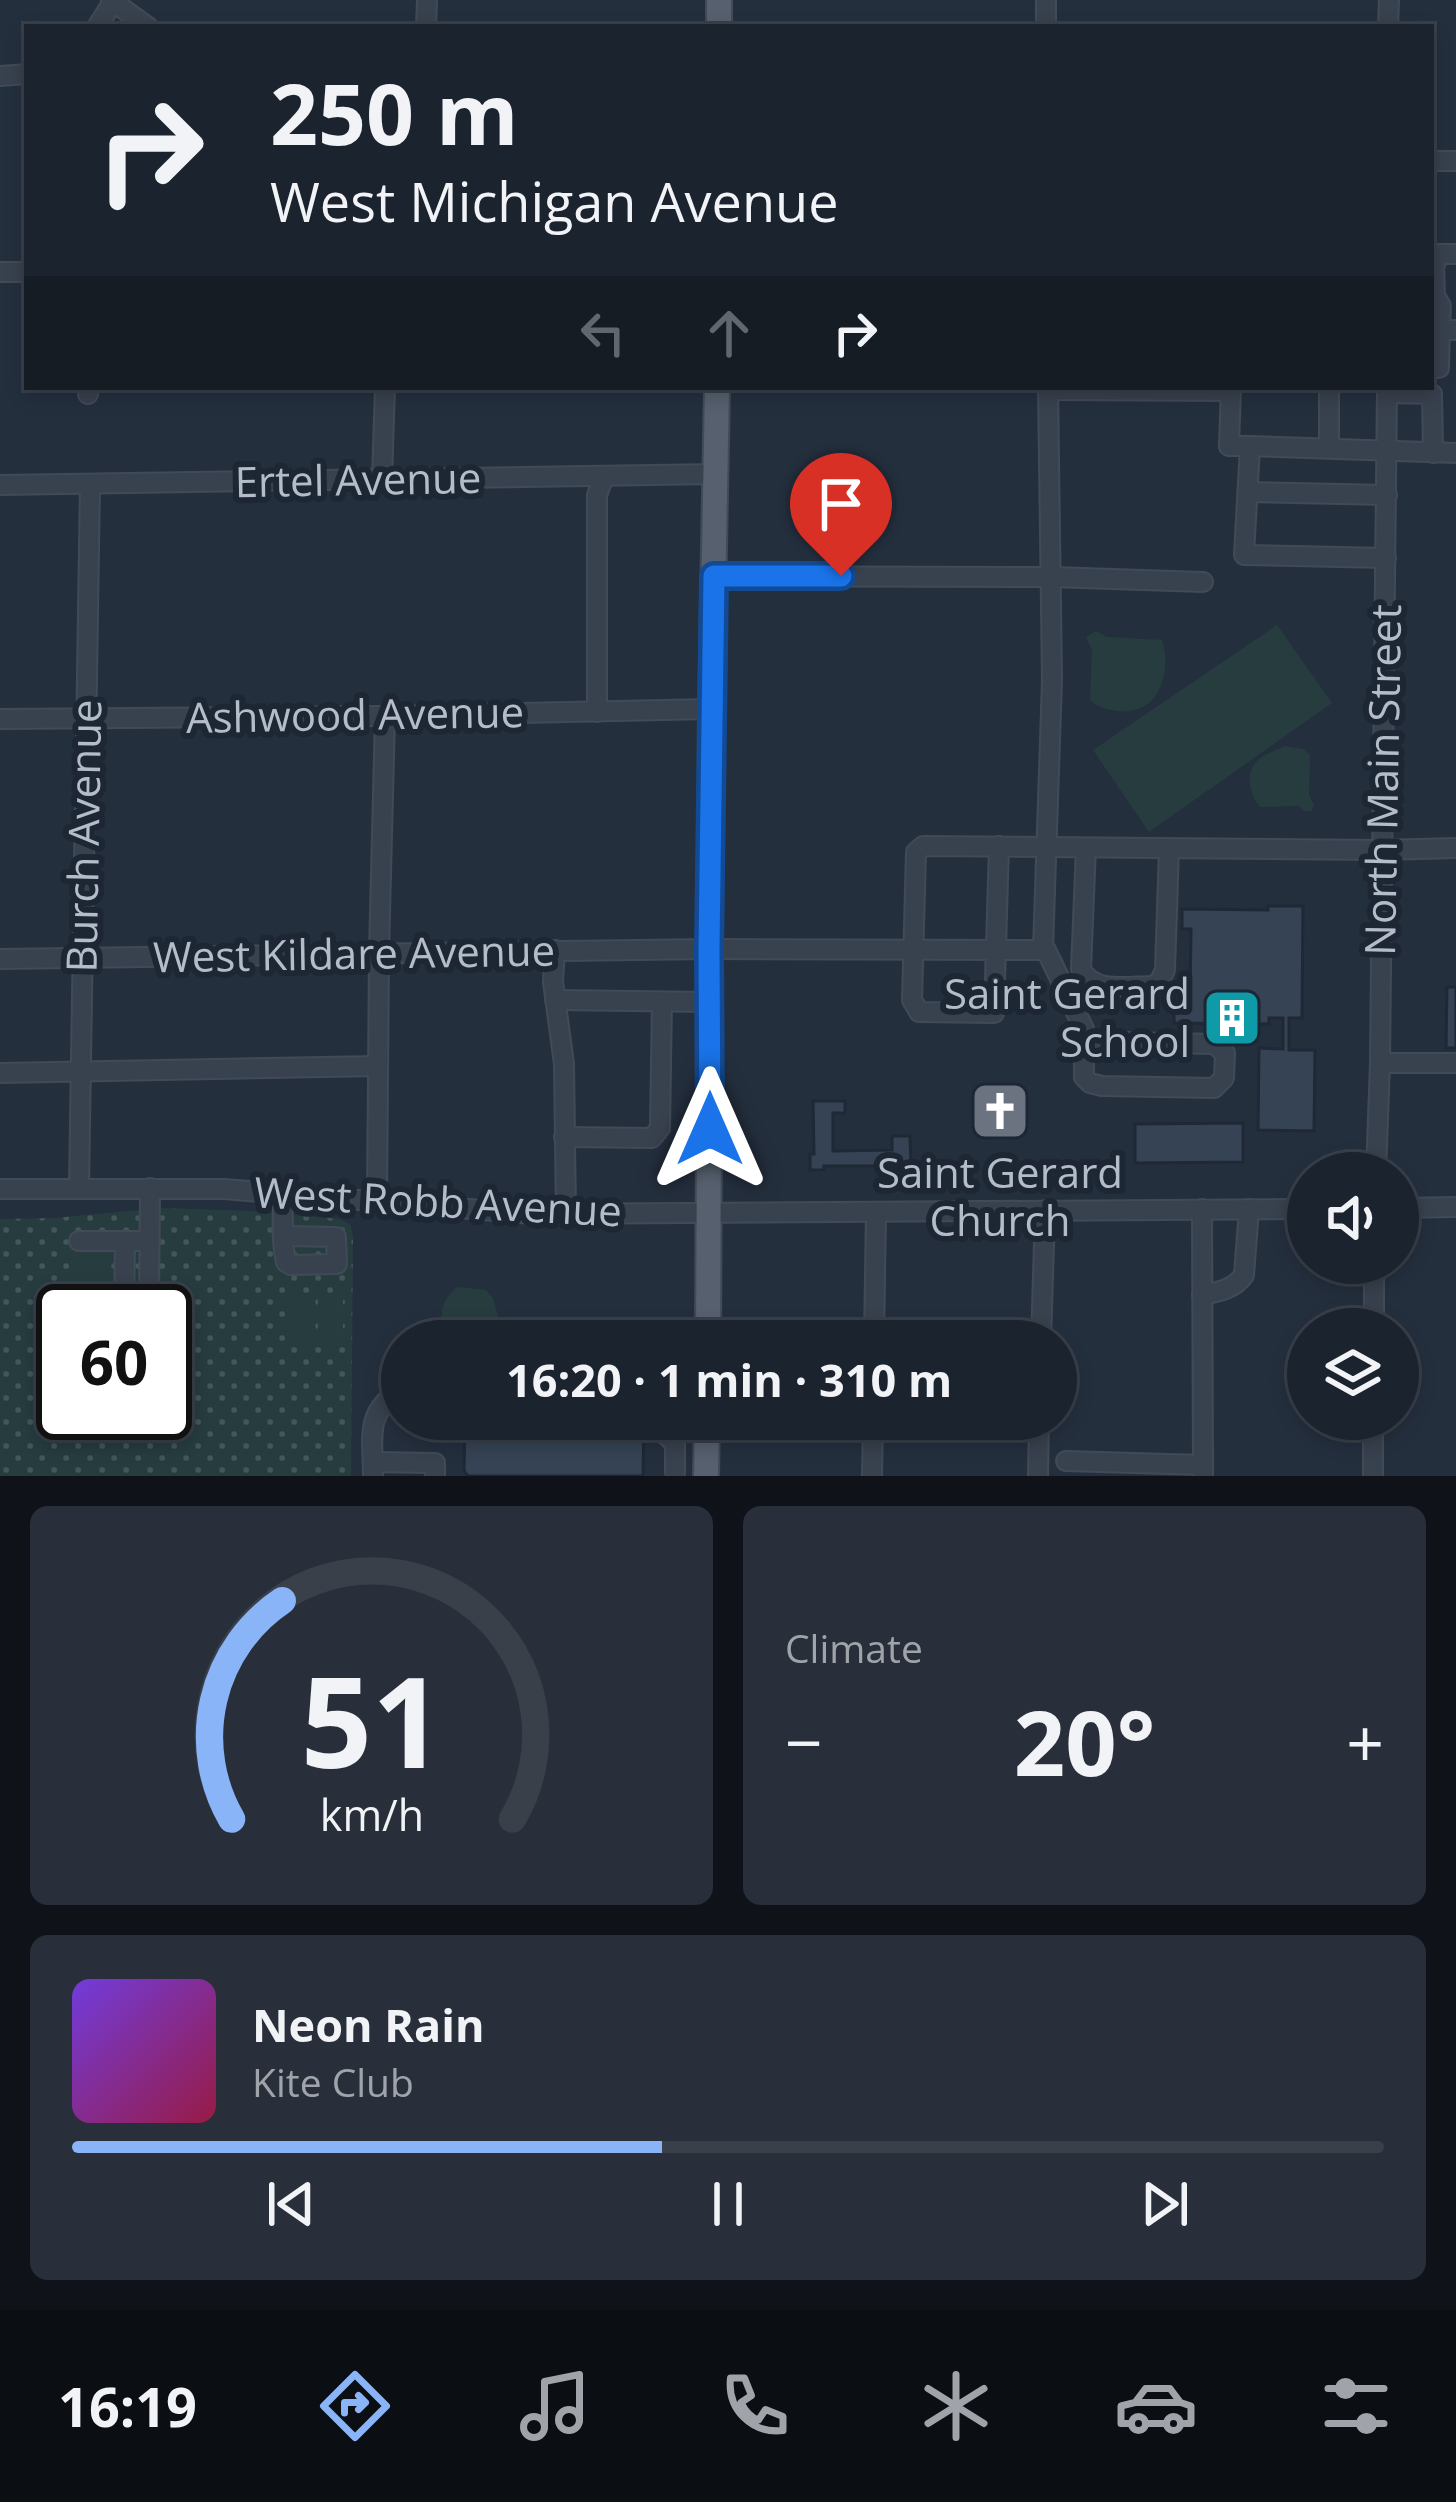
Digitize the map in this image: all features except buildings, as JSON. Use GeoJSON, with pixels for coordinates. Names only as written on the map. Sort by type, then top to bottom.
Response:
{"type":"FeatureCollection","features":[{"type":"Feature","properties":{"kind":"main road"},"geometry":{"type":"LineString","coordinates":[[708,1320],[717,390]]}},
{"type":"Feature","properties":{"kind":"main road"},"geometry":{"type":"LineString","coordinates":[[706,1440],[706,1476]]}},
{"type":"Feature","properties":{"kind":"street"},"geometry":{"type":"LineString","coordinates":[[112,1],[144,24]]}},
{"type":"Feature","properties":{"kind":"street"},"geometry":{"type":"LineString","coordinates":[[1434,297],[1441,306],[1442,368]]}},
{"type":"Feature","properties":{"kind":"street"},"geometry":{"type":"LineString","coordinates":[[382,479],[385,390]]}},
{"type":"Feature","properties":{"kind":"street"},"geometry":{"type":"LineString","coordinates":[[1048,390],[1052,680],[1043,950],[1084,1029],[1084,1041],[1084,1077],[1090,1083],[1214,1088],[1224,1078],[1225,1053],[1214,1044],[1084,1041]]}},
{"type":"Feature","properties":{"kind":"street"},"geometry":{"type":"LineString","coordinates":[[1231,390],[1229,446],[1456,453]]}},
{"type":"Feature","properties":{"kind":"street"},"geometry":{"type":"LineString","coordinates":[[1329,390],[1329,447]]}},
{"type":"Feature","properties":{"kind":"street"},"geometry":{"type":"LineString","coordinates":[[1388,390],[1456,394]]}},
{"type":"Feature","properties":{"kind":"street","name":"North Main Street"},"geometry":{"type":"LineString","coordinates":[[1377,1152],[1388,390]]}},
{"type":"Feature","properties":{"kind":"street"},"geometry":{"type":"LineString","coordinates":[[1432,394],[1432,452]]}},
{"type":"Feature","properties":{"kind":"street"},"geometry":{"type":"LineString","coordinates":[[1250,446],[1244,556],[1386,558]]}},
{"type":"Feature","properties":{"kind":"street","name":"Ertel Avenue"},"geometry":{"type":"LineString","coordinates":[[0,485],[717,474]]}},
{"type":"Feature","properties":{"kind":"street"},"geometry":{"type":"LineString","coordinates":[[597,712],[597,494],[604,476]]}},
{"type":"Feature","properties":{"kind":"street","name":"Burch Avenue"},"geometry":{"type":"LineString","coordinates":[[79,1188],[90,484]]}},
{"type":"Feature","properties":{"kind":"street"},"geometry":{"type":"LineString","coordinates":[[1249,492],[1387,495]]}},
{"type":"Feature","properties":{"kind":"street"},"geometry":{"type":"LineString","coordinates":[[714,576],[1203,582]]}},
{"type":"Feature","properties":{"kind":"street","name":"Ashwood Avenue"},"geometry":{"type":"LineString","coordinates":[[0,719],[711,709]]}},
{"type":"Feature","properties":{"kind":"street"},"geometry":{"type":"LineString","coordinates":[[377,1200],[385,716]]}},
{"type":"Feature","properties":{"kind":"street"},"geometry":{"type":"LineString","coordinates":[[999,847],[994,1013],[919,1012],[912,1000],[916,852],[923,846],[1456,848]]}},
{"type":"Feature","properties":{"kind":"street"},"geometry":{"type":"LineString","coordinates":[[1086,848],[1081,969],[1085,979],[1096,985],[1153,986],[1165,970],[1169,849]]}},
{"type":"Feature","properties":{"kind":"street"},"geometry":{"type":"LineString","coordinates":[[555,950],[555,1000],[564,1064],[566,1214]]}},
{"type":"Feature","properties":{"kind":"street","name":"West Kildare Avenue"},"geometry":{"type":"LineString","coordinates":[[0,959],[555,950],[1043,950]]}},
{"type":"Feature","properties":{"kind":"street"},"geometry":{"type":"LineString","coordinates":[[555,1000],[709,1002]]}},
{"type":"Feature","properties":{"kind":"street"},"geometry":{"type":"LineString","coordinates":[[564,1137],[652,1138],[657,1134],[662,1002]]}},
{"type":"Feature","properties":{"kind":"street"},"geometry":{"type":"LineString","coordinates":[[1380,1064],[1456,1064]]}},
{"type":"Feature","properties":{"kind":"street"},"geometry":{"type":"LineString","coordinates":[[0,1072],[378,1066]]}},
{"type":"Feature","properties":{"kind":"street"},"geometry":{"type":"LineString","coordinates":[[149,1284],[150,1188]]}},
{"type":"Feature","properties":{"kind":"street","name":"West Robb Avenue"},"geometry":{"type":"LineString","coordinates":[[0,1189],[283,1193],[505,1214],[1287,1209]]}},
{"type":"Feature","properties":{"kind":"street"},"geometry":{"type":"LineString","coordinates":[[283,1193],[284,1236]]}},
{"type":"Feature","properties":{"kind":"street"},"geometry":{"type":"LineString","coordinates":[[1419,1208],[1456,1207]]}},
{"type":"Feature","properties":{"kind":"street"},"geometry":{"type":"LineString","coordinates":[[1202,1295],[1228,1288],[1244,1275],[1249,1209]]}},
{"type":"Feature","properties":{"kind":"street"},"geometry":{"type":"LineString","coordinates":[[1042,1320],[1045,1210]]}},
{"type":"Feature","properties":{"kind":"street"},"geometry":{"type":"LineString","coordinates":[[1066,1461],[1203,1471],[1202,1210]]}},
{"type":"Feature","properties":{"kind":"street"},"geometry":{"type":"LineString","coordinates":[[874,1320],[876,1212]]}},
{"type":"Feature","properties":{"kind":"street"},"geometry":{"type":"LineString","coordinates":[[79,1240],[150,1241]]}},
{"type":"Feature","properties":{"kind":"street"},"geometry":{"type":"LineString","coordinates":[[124,1284],[125,1241]]}},
{"type":"Feature","properties":{"kind":"street"},"geometry":{"type":"LineString","coordinates":[[381,1407],[373,1421],[373,1469],[435,1463],[436,1476]]}},
{"type":"Feature","properties":{"kind":"street"},"geometry":{"type":"LineString","coordinates":[[671,1440],[675,1472]]}},
{"type":"Feature","properties":{"kind":"street"},"geometry":{"type":"LineString","coordinates":[[872,1440],[872,1476]]}},
{"type":"Feature","properties":{"kind":"street"},"geometry":{"type":"LineString","coordinates":[[1038,1476],[1039,1440]]}},
{"type":"Feature","properties":{"kind":"street"},"geometry":{"type":"LineString","coordinates":[[1373,1440],[1373,1476]]}},
{"type":"Feature","properties":{"kind":"green space"},"geometry":{"type":"Polygon","coordinates":[[[1277,625],[1332,703],[1149,832],[1093,750],[1277,625]]]}},
{"type":"Feature","properties":{"kind":"green space"},"geometry":{"type":"Polygon","coordinates":[[[1096,631],[1107,637],[1162,640],[1163,678],[1143,707],[1118,711],[1090,700],[1092,650],[1086,637],[1096,631]]]}},
{"type":"Feature","properties":{"kind":"green space"},"geometry":{"type":"Polygon","coordinates":[[[1285,746],[1310,755],[1311,811],[1299,806],[1260,807],[1254,797],[1250,777],[1254,765],[1285,746]]]}},
{"type":"Feature","properties":{"kind":"green space"},"geometry":{"type":"Polygon","coordinates":[[[160,1208],[250,1211],[340,1219],[350,1224],[351,1476],[0,1476],[0,1219],[160,1208]]]}},
{"type":"Feature","properties":{"kind":"green space"},"geometry":{"type":"Polygon","coordinates":[[[72,1251],[110,1251],[110,1284],[72,1284],[72,1251]]]}},
{"type":"Feature","properties":{"kind":"green space"},"geometry":{"type":"Polygon","coordinates":[[[458,1287],[486,1290],[499,1320],[442,1320],[443,1305],[458,1287]]]}},
{"type":"Feature","properties":{"kind":"green space"},"geometry":{"type":"Polygon","coordinates":[[[287,1293],[311,1294],[311,1346],[287,1346],[287,1293]]]}},
{"type":"Feature","properties":{"kind":"green space"},"geometry":{"type":"Polygon","coordinates":[[[318,1294],[343,1294],[343,1347],[318,1346],[318,1294]]]}},
{"type":"Feature","properties":{"kind":"place","name":"Saint Gerard School"},"geometry":{"type":"Point","coordinates":[1232,1018]}},
{"type":"Feature","properties":{"kind":"place","name":"Saint Gerard Church"},"geometry":{"type":"Point","coordinates":[1000,1111]}},
{"type":"Feature","properties":{"kind":"route"},"geometry":{"type":"LineString","coordinates":[[710,1129],[714,576],[841,576]]}}]}
